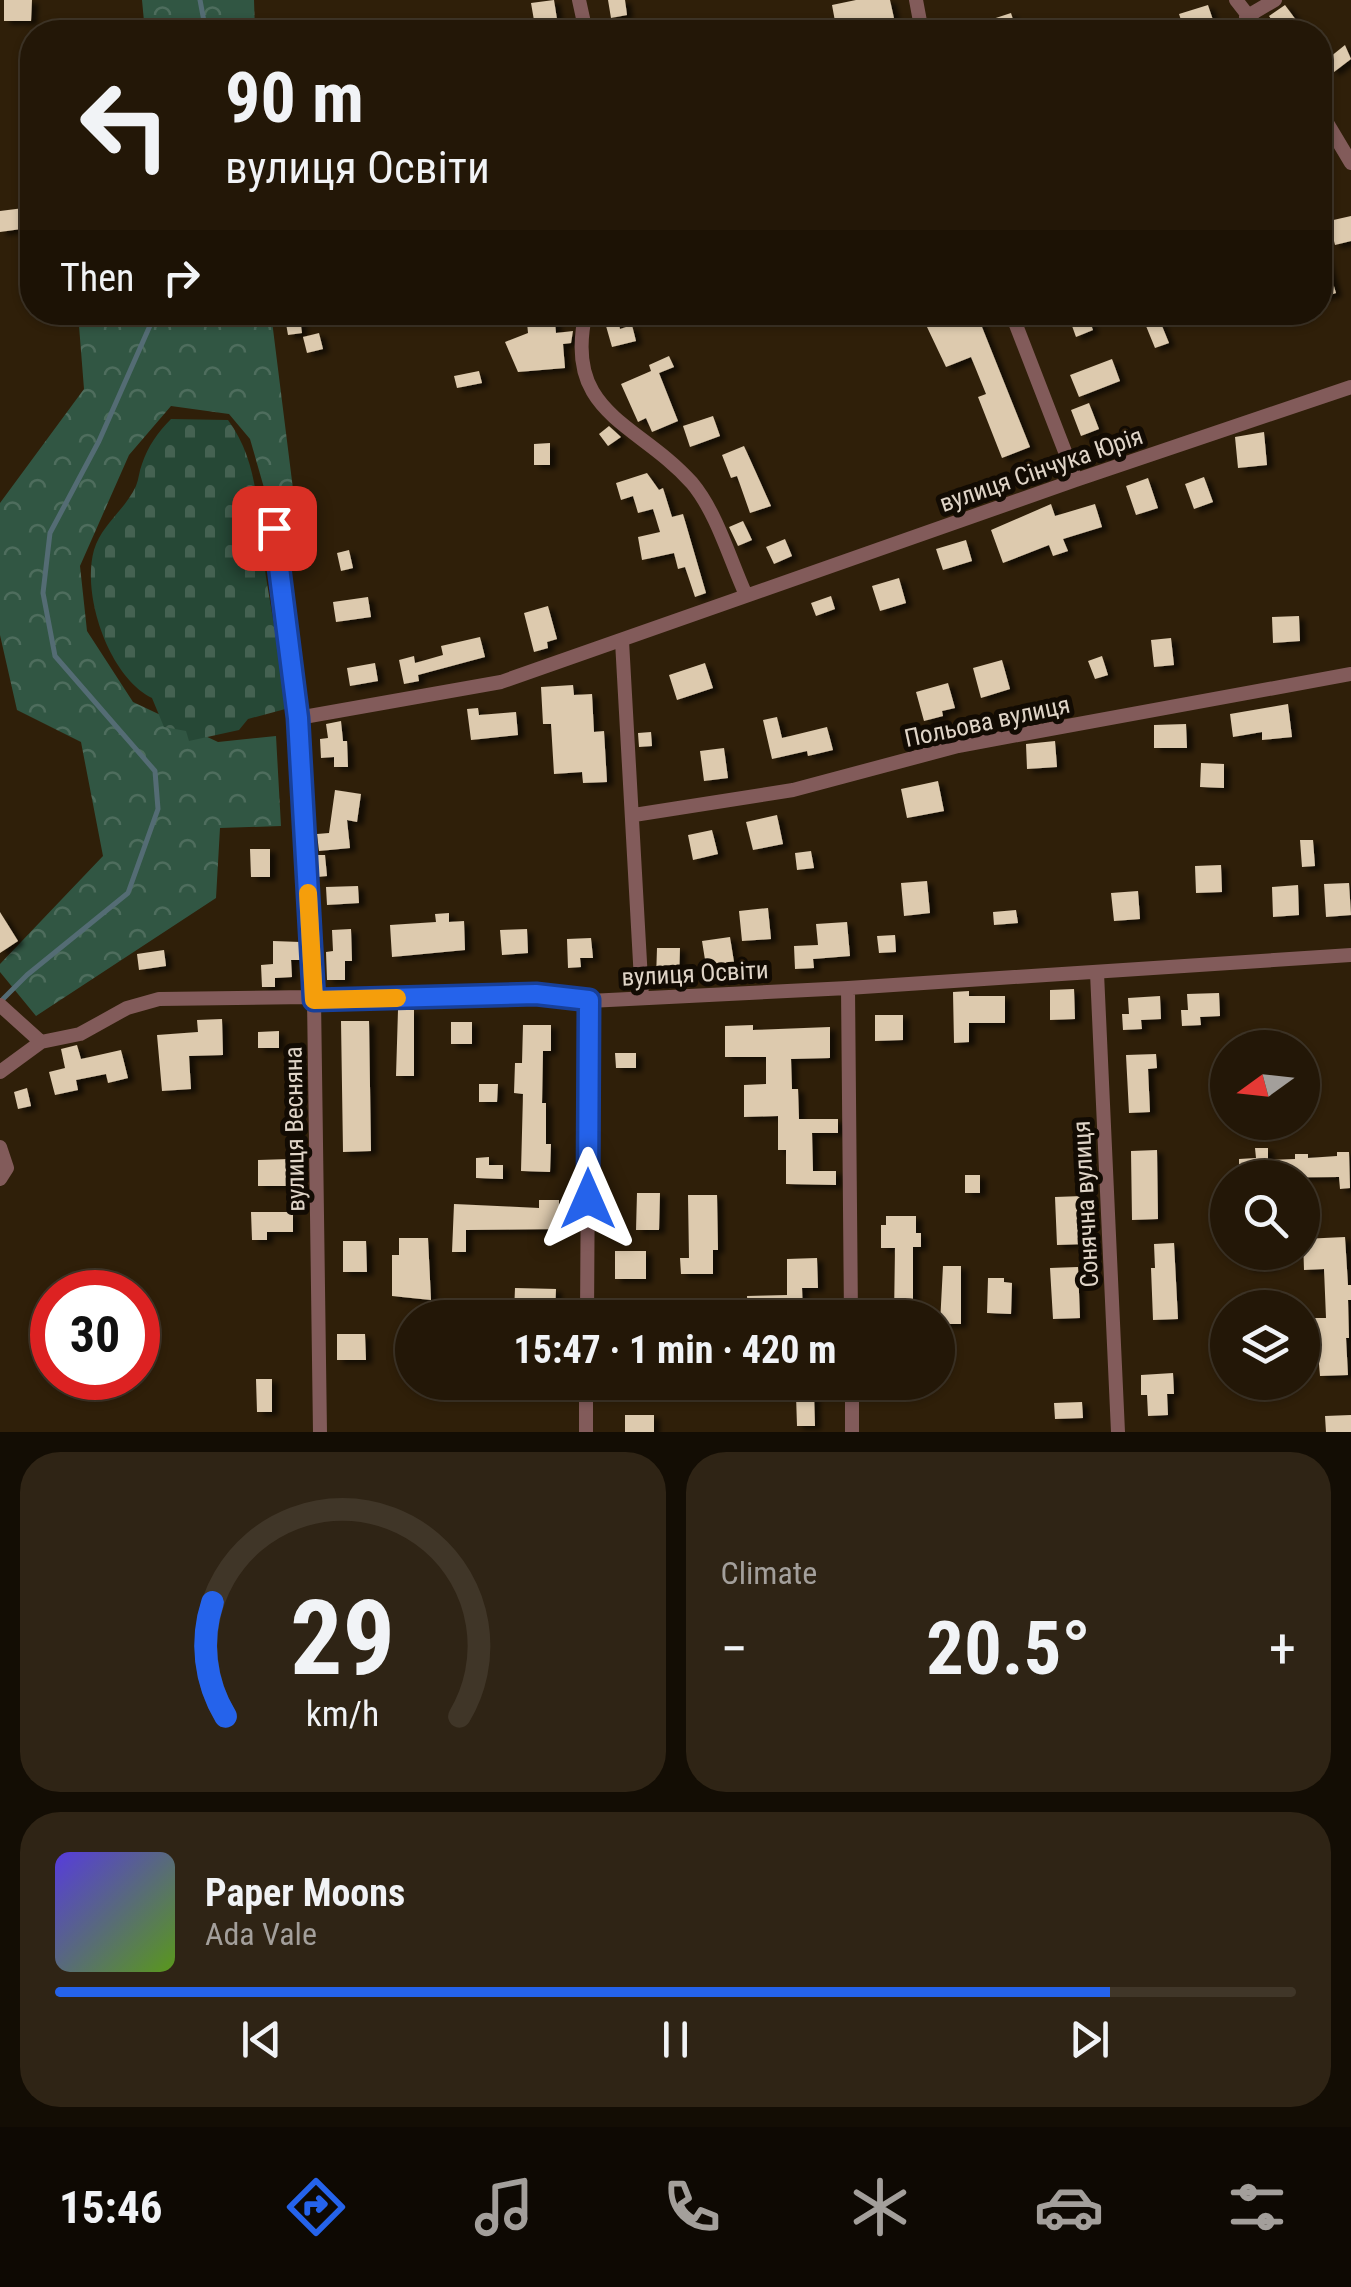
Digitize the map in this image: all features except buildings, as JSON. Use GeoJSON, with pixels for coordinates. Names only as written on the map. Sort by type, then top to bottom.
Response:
{"type":"FeatureCollection","features":[{"type":"Feature","properties":{"kind":"street"},"geometry":{"type":"LineString","coordinates":[[1236,0],[1249,20]]}},
{"type":"Feature","properties":{"kind":"street"},"geometry":{"type":"LineString","coordinates":[[1246,17],[1275,0]]}},
{"type":"Feature","properties":{"kind":"street"},"geometry":{"type":"LineString","coordinates":[[1332,131],[1351,163]]}},
{"type":"Feature","properties":{"kind":"street"},"geometry":{"type":"LineString","coordinates":[[584,325],[580,354],[590,390],[608,412],[695,486],[746,596]]}},
{"type":"Feature","properties":{"kind":"street"},"geometry":{"type":"LineString","coordinates":[[1016,325],[1076,480]]}},
{"type":"Feature","properties":{"kind":"street","name":"вулиця Сінчука Юрія"},"geometry":{"type":"LineString","coordinates":[[298,718],[501,682],[1351,387]]}},
{"type":"Feature","properties":{"kind":"street","name":"вулиця Весняна"},"geometry":{"type":"LineString","coordinates":[[274,528],[298,718],[314,1000],[320,1432]]}},
{"type":"Feature","properties":{"kind":"street"},"geometry":{"type":"LineString","coordinates":[[622,640],[642,998]]}},
{"type":"Feature","properties":{"kind":"street","name":"Польова вулиця"},"geometry":{"type":"LineString","coordinates":[[634,815],[794,790],[958,746],[1351,674]]}},
{"type":"Feature","properties":{"kind":"street","name":"вулиця Освіти"},"geometry":{"type":"LineString","coordinates":[[0,1072],[42,1042],[80,1034],[127,1008],[159,999],[314,1000],[536,994],[589,1000],[848,988],[1351,955]]}},
{"type":"Feature","properties":{"kind":"street","name":"Сонячна вулиця"},"geometry":{"type":"LineString","coordinates":[[1097,973],[1118,1432]]}},
{"type":"Feature","properties":{"kind":"street"},"geometry":{"type":"LineString","coordinates":[[848,988],[852,1300]]}},
{"type":"Feature","properties":{"kind":"street"},"geometry":{"type":"LineString","coordinates":[[586,1300],[589,1000]]}},
{"type":"Feature","properties":{"kind":"street"},"geometry":{"type":"LineString","coordinates":[[0,1006],[42,1042]]}},
{"type":"Feature","properties":{"kind":"street"},"geometry":{"type":"LineString","coordinates":[[0,1147],[7,1168],[0,1179]]}},
{"type":"Feature","properties":{"kind":"street"},"geometry":{"type":"LineString","coordinates":[[586,1400],[586,1432]]}},
{"type":"Feature","properties":{"kind":"street"},"geometry":{"type":"LineString","coordinates":[[852,1400],[852,1432]]}},
{"type":"Feature","properties":{"kind":"green space"},"geometry":{"type":"Polygon","coordinates":[[[142,0],[254,0],[255,20],[144,20],[142,0]]]}},
{"type":"Feature","properties":{"kind":"green space"},"geometry":{"type":"Polygon","coordinates":[[[79,325],[272,325],[297,521],[273,519],[250,439],[229,414],[171,406],[129,455],[80,566],[87,631],[133,702],[218,742],[276,736],[281,826],[220,828],[216,898],[36,1016],[0,972],[0,964],[103,856],[81,742],[17,710],[0,635],[0,503],[84,389],[79,325]]]}},
{"type":"Feature","properties":{"kind":"green space"},"geometry":{"type":"Polygon","coordinates":[[[171,419],[228,420],[247,456],[289,708],[248,719],[239,730],[189,741],[186,731],[164,727],[152,698],[123,673],[102,634],[92,590],[91,569],[98,541],[131,495],[147,451],[171,419]]]}},
{"type":"Feature","properties":{"kind":"waterway"},"geometry":{"type":"LineString","coordinates":[[200,0],[204,20]]}},
{"type":"Feature","properties":{"kind":"waterway"},"geometry":{"type":"LineString","coordinates":[[3,999],[128,893],[158,809],[155,771],[55,656],[43,593],[50,533],[99,441],[150,325]]}},
{"type":"Feature","properties":{"kind":"slow traffic"},"geometry":{"type":"LineString","coordinates":[[308,893],[314,1000],[397,998]]}},
{"type":"Feature","properties":{"kind":"route"},"geometry":{"type":"LineString","coordinates":[[274,528],[298,718],[314,1000],[536,994],[589,1000],[588,1199]]}}]}
